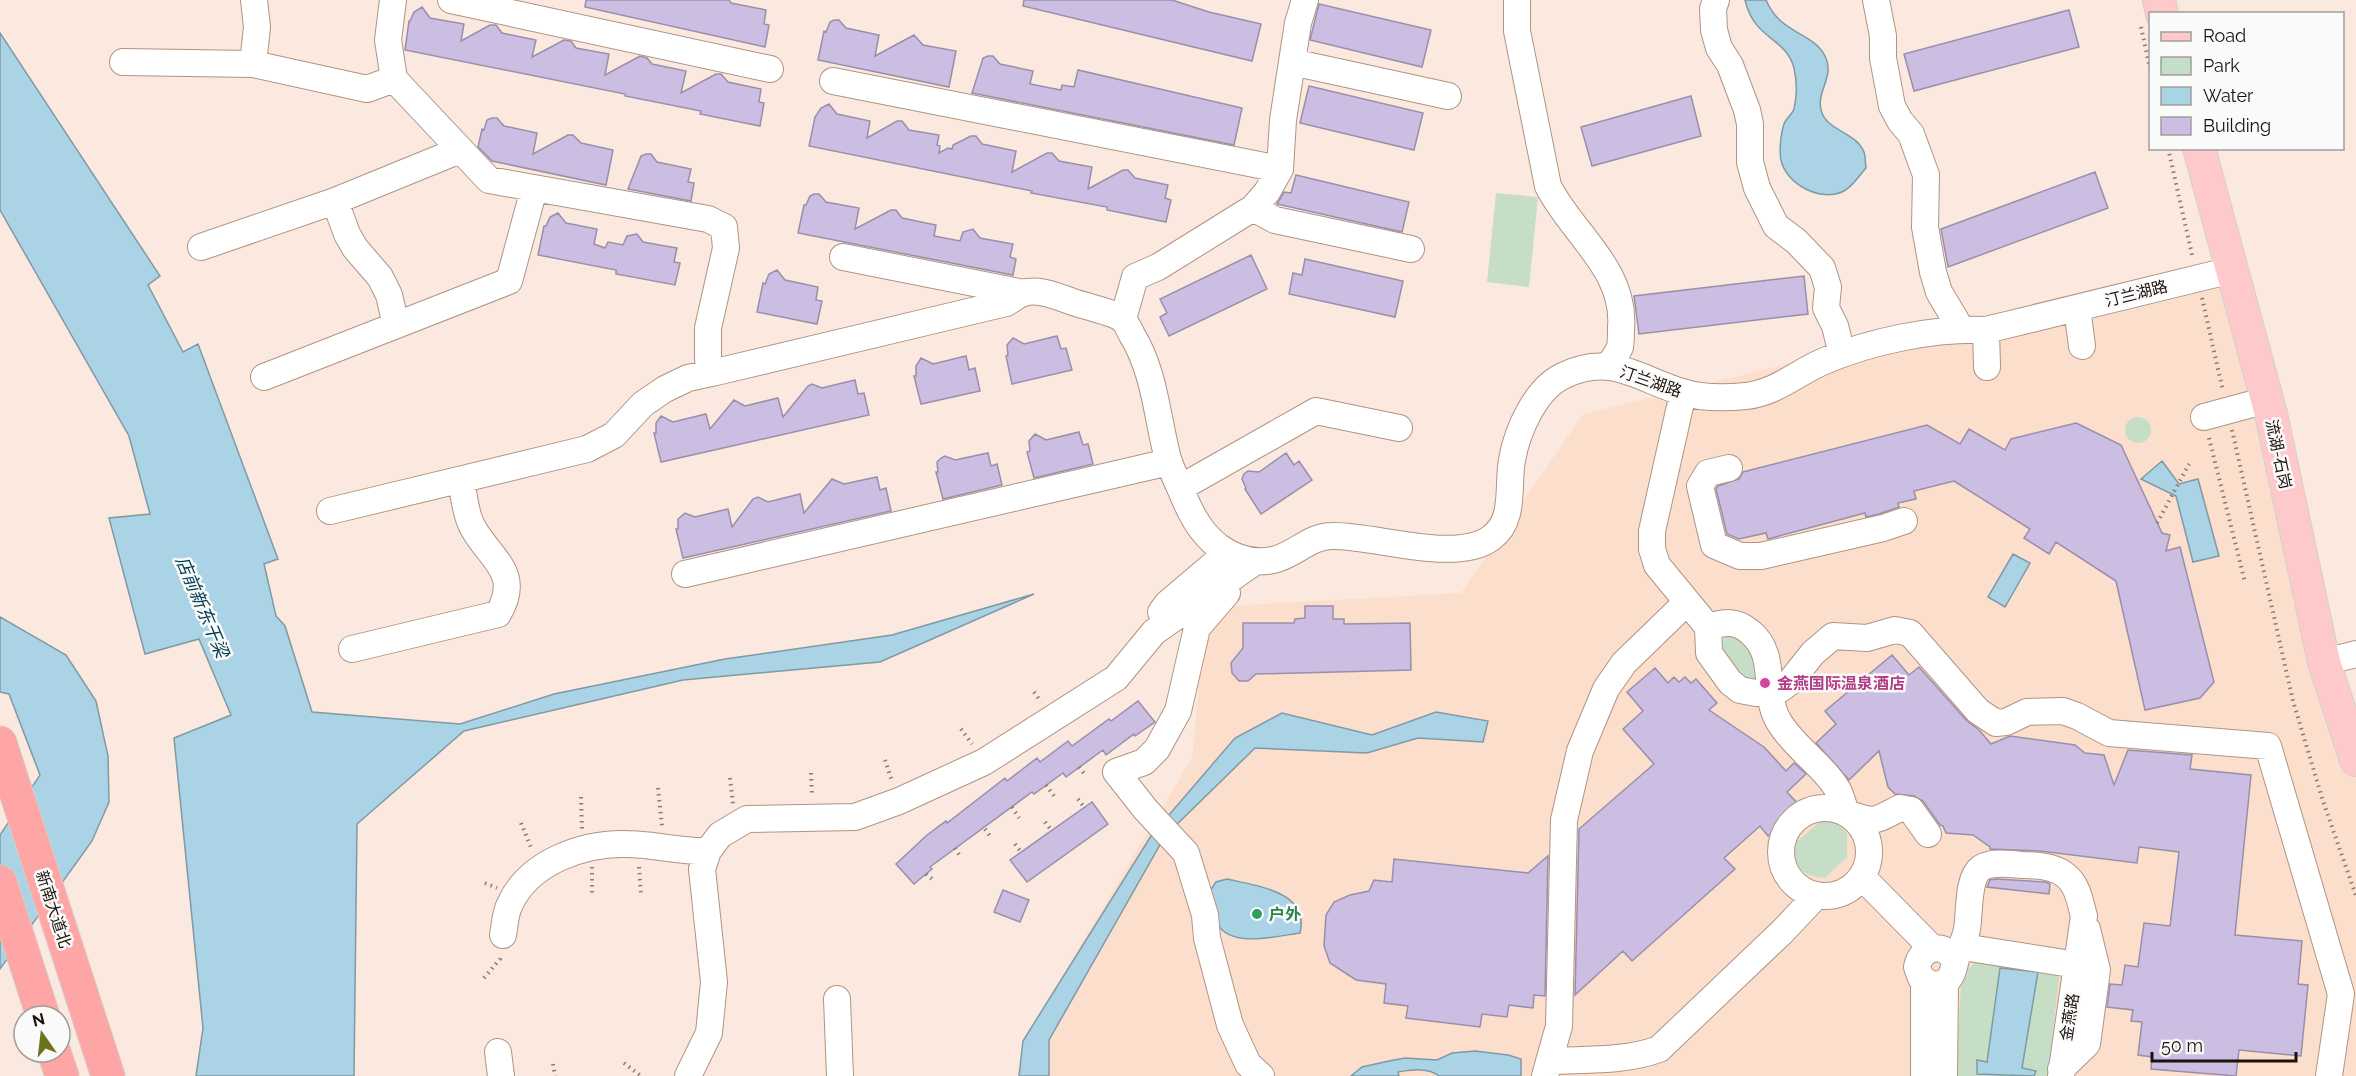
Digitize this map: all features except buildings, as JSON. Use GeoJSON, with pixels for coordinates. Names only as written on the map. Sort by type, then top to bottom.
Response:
{"type":"FeatureCollection","features":[{"type":"Feature","properties":{"kind":"highway","name":"新南大道北"},"geometry":{"type":"LineString","coordinates":[[0,743],[108,1076]]}},
{"type":"Feature","properties":{"kind":"highway"},"geometry":{"type":"LineString","coordinates":[[3,890],[39,1004]]}},
{"type":"Feature","properties":{"kind":"main road","name":"流湖-石岗"},"geometry":{"type":"LineString","coordinates":[[2200,150],[2267,400],[2324,662],[2353,744]]}},
{"type":"Feature","properties":{"kind":"street"},"geometry":{"type":"LineString","coordinates":[[253,64],[257,27],[254,0]]}},
{"type":"Feature","properties":{"kind":"street"},"geometry":{"type":"LineString","coordinates":[[393,0],[388,40],[394,79],[489,180],[708,219],[724,227],[726,248],[708,328],[708,360],[716,372]]}},
{"type":"Feature","properties":{"kind":"street"},"geometry":{"type":"LineString","coordinates":[[451,0],[770,69]]}},
{"type":"Feature","properties":{"kind":"street"},"geometry":{"type":"LineString","coordinates":[[1123,319],[1135,277],[1158,267],[1253,208],[1267,192],[1280,169],[1283,120],[1298,23],[1305,0]]}},
{"type":"Feature","properties":{"kind":"street"},"geometry":{"type":"LineString","coordinates":[[1517,0],[1517,31],[1548,186],[1557,203],[1597,254],[1618,288],[1622,318],[1620,346],[1608,367]]}},
{"type":"Feature","properties":{"kind":"street"},"geometry":{"type":"LineString","coordinates":[[1716,0],[1713,9],[1714,30],[1719,48],[1730,65],[1747,110],[1750,124],[1750,162],[1757,188],[1776,226],[1796,240],[1822,268],[1828,287],[1826,308],[1835,326],[1842,354]]}},
{"type":"Feature","properties":{"kind":"street"},"geometry":{"type":"LineString","coordinates":[[1876,0],[1892,106],[1900,122],[1911,134],[1926,175],[1925,227],[1939,292],[1974,329],[1987,367]]}},
{"type":"Feature","properties":{"kind":"street"},"geometry":{"type":"LineString","coordinates":[[123,62],[253,64],[367,89],[394,79]]}},
{"type":"Feature","properties":{"kind":"street"},"geometry":{"type":"LineString","coordinates":[[1292,62],[1448,96]]}},
{"type":"Feature","properties":{"kind":"street"},"geometry":{"type":"LineString","coordinates":[[833,81],[1280,169]]}},
{"type":"Feature","properties":{"kind":"street"},"geometry":{"type":"LineString","coordinates":[[201,247],[335,201],[460,150]]}},
{"type":"Feature","properties":{"kind":"street"},"geometry":{"type":"LineString","coordinates":[[264,378],[508,281],[534,189]]}},
{"type":"Feature","properties":{"kind":"street"},"geometry":{"type":"LineString","coordinates":[[335,201],[351,241],[380,277],[389,295],[396,325]]}},
{"type":"Feature","properties":{"kind":"street"},"geometry":{"type":"LineString","coordinates":[[1253,208],[1275,220],[1411,249]]}},
{"type":"Feature","properties":{"kind":"street"},"geometry":{"type":"LineString","coordinates":[[843,256],[1024,293],[1045,293],[1123,319],[1144,355],[1169,462],[1192,517],[1208,538],[1227,553],[1253,563]]}},
{"type":"Feature","properties":{"kind":"street","name":"汀兰湖路"},"geometry":{"type":"LineString","coordinates":[[1253,563],[1278,560],[1307,542],[1329,536],[1440,548],[1472,547],[1491,539],[1502,526],[1509,508],[1511,462],[1524,420],[1540,395],[1561,376],[1586,367],[1608,367],[1634,372],[1683,393],[1717,397],[1748,396],[1777,387],[1819,363],[1842,354],[1914,336],[1974,329],[2077,308],[2232,270]]}},
{"type":"Feature","properties":{"kind":"street"},"geometry":{"type":"LineString","coordinates":[[330,511],[587,449],[614,435],[643,404],[664,389],[688,378],[1006,303],[1024,293]]}},
{"type":"Feature","properties":{"kind":"street"},"geometry":{"type":"LineString","coordinates":[[2077,308],[2082,346]]}},
{"type":"Feature","properties":{"kind":"street"},"geometry":{"type":"LineString","coordinates":[[1683,393],[1652,531],[1652,549],[1657,565],[1708,627],[1708,653],[1730,682],[1740,690],[1769,692],[1779,690],[1790,682],[1813,653],[1833,636],[1867,638],[1895,630],[1910,633],[1978,711],[1996,723],[2007,722],[2026,712],[2063,711],[2109,733],[2268,746],[2341,994],[2329,1076]]}},
{"type":"Feature","properties":{"kind":"street"},"geometry":{"type":"LineString","coordinates":[[2216,414],[2267,400]]}},
{"type":"Feature","properties":{"kind":"street"},"geometry":{"type":"LineString","coordinates":[[1180,488],[1316,411],[1399,428]]}},
{"type":"Feature","properties":{"kind":"street"},"geometry":{"type":"LineString","coordinates":[[685,574],[1169,462]]}},
{"type":"Feature","properties":{"kind":"street"},"geometry":{"type":"LineString","coordinates":[[1729,468],[1708,473],[1700,486],[1714,545],[1740,556],[1761,556],[1883,528],[1904,521]]}},
{"type":"Feature","properties":{"kind":"street"},"geometry":{"type":"LineString","coordinates":[[352,649],[498,614],[507,599],[506,582],[500,564],[481,541],[471,524],[461,480]]}},
{"type":"Feature","properties":{"kind":"street"},"geometry":{"type":"LineString","coordinates":[[1154,632],[1160,613],[1167,604],[1227,553]]}},
{"type":"Feature","properties":{"kind":"street"},"geometry":{"type":"LineString","coordinates":[[503,935],[509,905],[521,885],[538,868],[582,851],[604,845],[637,845],[691,855],[747,819],[855,817],[898,801],[984,762],[1116,678],[1154,632],[1253,563]]}},
{"type":"Feature","properties":{"kind":"street"},"geometry":{"type":"LineString","coordinates":[[1253,563],[1197,628],[1178,711],[1157,749],[1144,762],[1116,772],[1146,810],[1186,852],[1205,915],[1207,938],[1230,1025],[1248,1064],[1261,1076]]}},
{"type":"Feature","properties":{"kind":"street"},"geometry":{"type":"LineString","coordinates":[[1687,602],[1623,663],[1606,688],[1580,751],[1564,820],[1559,1026],[1547,1069],[1644,1055],[1659,1049],[1782,932],[1817,895]]}},
{"type":"Feature","properties":{"kind":"street"},"geometry":{"type":"LineString","coordinates":[[1708,627],[1731,622],[1743,626],[1757,637],[1767,659],[1769,692],[1779,724],[1837,788],[1846,813],[1858,822],[1866,834],[1869,848],[1868,863],[1858,881],[1844,892],[1831,896],[1817,895],[1803,890],[1792,880],[1784,867],[1781,853],[1783,838],[1791,824],[1802,814],[1816,809],[1832,808],[1846,813],[1871,821],[1882,819],[1900,808],[1911,810],[1928,834]]}},
{"type":"Feature","properties":{"kind":"street"},"geometry":{"type":"LineString","coordinates":[[2324,662],[2356,654]]}},
{"type":"Feature","properties":{"kind":"street"},"geometry":{"type":"LineString","coordinates":[[688,1076],[709,1032],[714,982],[691,855]]}},
{"type":"Feature","properties":{"kind":"street","name":"金燕路"},"geometry":{"type":"LineString","coordinates":[[1924,1076],[1945,955],[1970,894],[1974,876],[1982,868],[2002,863],[2038,866],[2061,872],[2070,879],[2079,895],[2084,916],[2061,1072]]}},
{"type":"Feature","properties":{"kind":"street","name":"金燕路"},"geometry":{"type":"LineString","coordinates":[[1944,1076],[1945,955],[1980,915],[1982,879],[1996,872],[2059,879],[2066,886],[2070,919],[2066,944],[2077,961]]}},
{"type":"Feature","properties":{"kind":"street"},"geometry":{"type":"LineString","coordinates":[[1858,881],[1945,955],[2077,961]]}},
{"type":"Feature","properties":{"kind":"street"},"geometry":{"type":"LineString","coordinates":[[2061,1072],[2087,1044],[2097,970],[2084,916]]}},
{"type":"Feature","properties":{"kind":"street"},"geometry":{"type":"LineString","coordinates":[[837,999],[841,1076],[851,1072],[860,1076]]}},
{"type":"Feature","properties":{"kind":"path"},"geometry":{"type":"LineString","coordinates":[[2168,150],[2198,278],[2216,414],[2245,582]]}},
{"type":"Feature","properties":{"kind":"path"},"geometry":{"type":"LineString","coordinates":[[2216,414],[2293,701],[2323,801],[2356,896]]}},
{"type":"Feature","properties":{"kind":"path"},"geometry":{"type":"LineString","coordinates":[[2157,523],[2189,464]]}},
{"type":"Feature","properties":{"kind":"path"},"geometry":{"type":"LineString","coordinates":[[1079,767],[1086,776]]}},
{"type":"Feature","properties":{"kind":"path"},"geometry":{"type":"LineString","coordinates":[[1046,785],[1054,796]]}},
{"type":"Feature","properties":{"kind":"path"},"geometry":{"type":"LineString","coordinates":[[658,788],[691,855]]}},
{"type":"Feature","properties":{"kind":"path"},"geometry":{"type":"LineString","coordinates":[[580,797],[582,851]]}},
{"type":"Feature","properties":{"kind":"path"},"geometry":{"type":"LineString","coordinates":[[1078,800],[1084,807]]}},
{"type":"Feature","properties":{"kind":"path"},"geometry":{"type":"LineString","coordinates":[[1012,807],[1020,818]]}},
{"type":"Feature","properties":{"kind":"path"},"geometry":{"type":"LineString","coordinates":[[1046,822],[1052,831]]}},
{"type":"Feature","properties":{"kind":"path"},"geometry":{"type":"LineString","coordinates":[[521,823],[538,868]]}},
{"type":"Feature","properties":{"kind":"path"},"geometry":{"type":"LineString","coordinates":[[985,829],[990,836]]}},
{"type":"Feature","properties":{"kind":"path"},"geometry":{"type":"LineString","coordinates":[[1015,843],[1021,852]]}},
{"type":"Feature","properties":{"kind":"path"},"geometry":{"type":"LineString","coordinates":[[637,845],[641,895]]}},
{"type":"Feature","properties":{"kind":"path"},"geometry":{"type":"LineString","coordinates":[[955,848],[960,856]]}},
{"type":"Feature","properties":{"kind":"path"},"geometry":{"type":"LineString","coordinates":[[926,874],[932,879]]}},
{"type":"Feature","properties":{"kind":"path"},"geometry":{"type":"LineString","coordinates":[[624,1063],[641,1076]]}},
{"type":"Feature","properties":{"kind":"path"},"geometry":{"type":"LineString","coordinates":[[553,1064],[555,1076]]}},
{"type":"Feature","properties":{"kind":"shaded area","name":"金燕国际温泉酒店"},"geometry":{"type":"Polygon","coordinates":[[[2211,260],[2356,770],[2356,1076],[1029,1076],[1030,1030],[1192,758],[1207,607],[1461,593],[1583,414],[2211,260]]]}},
{"type":"Feature","properties":{"kind":"green space"},"geometry":{"type":"Polygon","coordinates":[[[1496,193],[1538,197],[1529,287],[1487,282],[1496,193]]]}},
{"type":"Feature","properties":{"kind":"green space"},"geometry":{"type":"Polygon","coordinates":[[[2138,417],[2147,421],[2151,430],[2147,439],[2138,443],[2129,439],[2125,430],[2129,421],[2138,417]]]}},
{"type":"Feature","properties":{"kind":"green space"},"geometry":{"type":"Polygon","coordinates":[[[1727,634],[1743,637],[1764,674],[1753,685],[1723,663],[1721,642],[1727,634]]]}},
{"type":"Feature","properties":{"kind":"green space"},"geometry":{"type":"Polygon","coordinates":[[[1829,814],[1847,833],[1847,857],[1825,878],[1812,876],[1806,874],[1786,851],[1829,814]]]}},
{"type":"Feature","properties":{"kind":"green space"},"geometry":{"type":"Polygon","coordinates":[[[1981,957],[2052,970],[2059,978],[2048,1076],[1955,1076],[1961,986],[1969,968],[1981,957]]]}},
{"type":"Feature","properties":{"kind":"water"},"geometry":{"type":"Polygon","coordinates":[[[1745,0],[1766,0],[1779,20],[1813,42],[1825,56],[1828,71],[1820,106],[1822,113],[1830,124],[1859,144],[1865,156],[1866,168],[1844,191],[1825,195],[1815,193],[1797,184],[1784,169],[1780,156],[1781,142],[1784,124],[1795,104],[1794,68],[1784,50],[1755,23],[1745,0]]]}},
{"type":"Feature","properties":{"kind":"water","name":"店前新东干梁"},"geometry":{"type":"Polygon","coordinates":[[[0,33],[160,276],[148,285],[183,352],[198,344],[278,559],[264,564],[276,616],[285,626],[312,712],[460,724],[554,694],[725,659],[892,635],[1034,594],[880,662],[683,680],[464,731],[357,824],[354,1076],[196,1076],[203,1028],[174,738],[231,715],[199,639],[145,654],[109,518],[150,514],[129,436],[0,210],[0,33]]]}},
{"type":"Feature","properties":{"kind":"water"},"geometry":{"type":"Polygon","coordinates":[[[2162,461],[2179,484],[2198,479],[2219,556],[2193,562],[2176,496],[2141,479],[2162,461]]]}},
{"type":"Feature","properties":{"kind":"water"},"geometry":{"type":"Polygon","coordinates":[[[2013,554],[2030,563],[2005,607],[1988,597],[2013,554]]]}},
{"type":"Feature","properties":{"kind":"water"},"geometry":{"type":"Polygon","coordinates":[[[0,617],[66,655],[96,701],[108,756],[109,802],[92,841],[0,969],[0,835],[40,775],[9,694],[0,692],[0,617]]]}},
{"type":"Feature","properties":{"kind":"water"},"geometry":{"type":"Polygon","coordinates":[[[1436,712],[1488,721],[1483,742],[1418,738],[1367,753],[1255,748],[1165,836],[1049,1040],[1049,1076],[1019,1076],[1023,1041],[1151,836],[1235,738],[1282,713],[1372,735],[1436,712]]]}},
{"type":"Feature","properties":{"kind":"water","name":"户外"},"geometry":{"type":"Polygon","coordinates":[[[1227,879],[1265,888],[1289,899],[1297,908],[1301,919],[1300,933],[1255,939],[1232,936],[1223,931],[1217,923],[1210,891],[1216,882],[1227,879]]]}},
{"type":"Feature","properties":{"kind":"water"},"geometry":{"type":"Polygon","coordinates":[[[2000,968],[2038,972],[2022,1068],[2036,1071],[2034,1076],[1977,1074],[1977,1060],[1987,1062],[2000,968]]]}},
{"type":"Feature","properties":{"kind":"water"},"geometry":{"type":"Polygon","coordinates":[[[1475,1051],[1521,1059],[1521,1076],[1439,1076],[1430,1071],[1420,1070],[1398,1072],[1399,1076],[1351,1076],[1362,1067],[1389,1061],[1405,1058],[1437,1060],[1452,1053],[1475,1051]]]}},
{"type":"Feature","properties":{"kind":"place","name":"金燕国际温泉酒店"},"geometry":{"type":"Point","coordinates":[1765,683]}},
{"type":"Feature","properties":{"kind":"place","name":"户外"},"geometry":{"type":"Point","coordinates":[1257,914]}}]}
